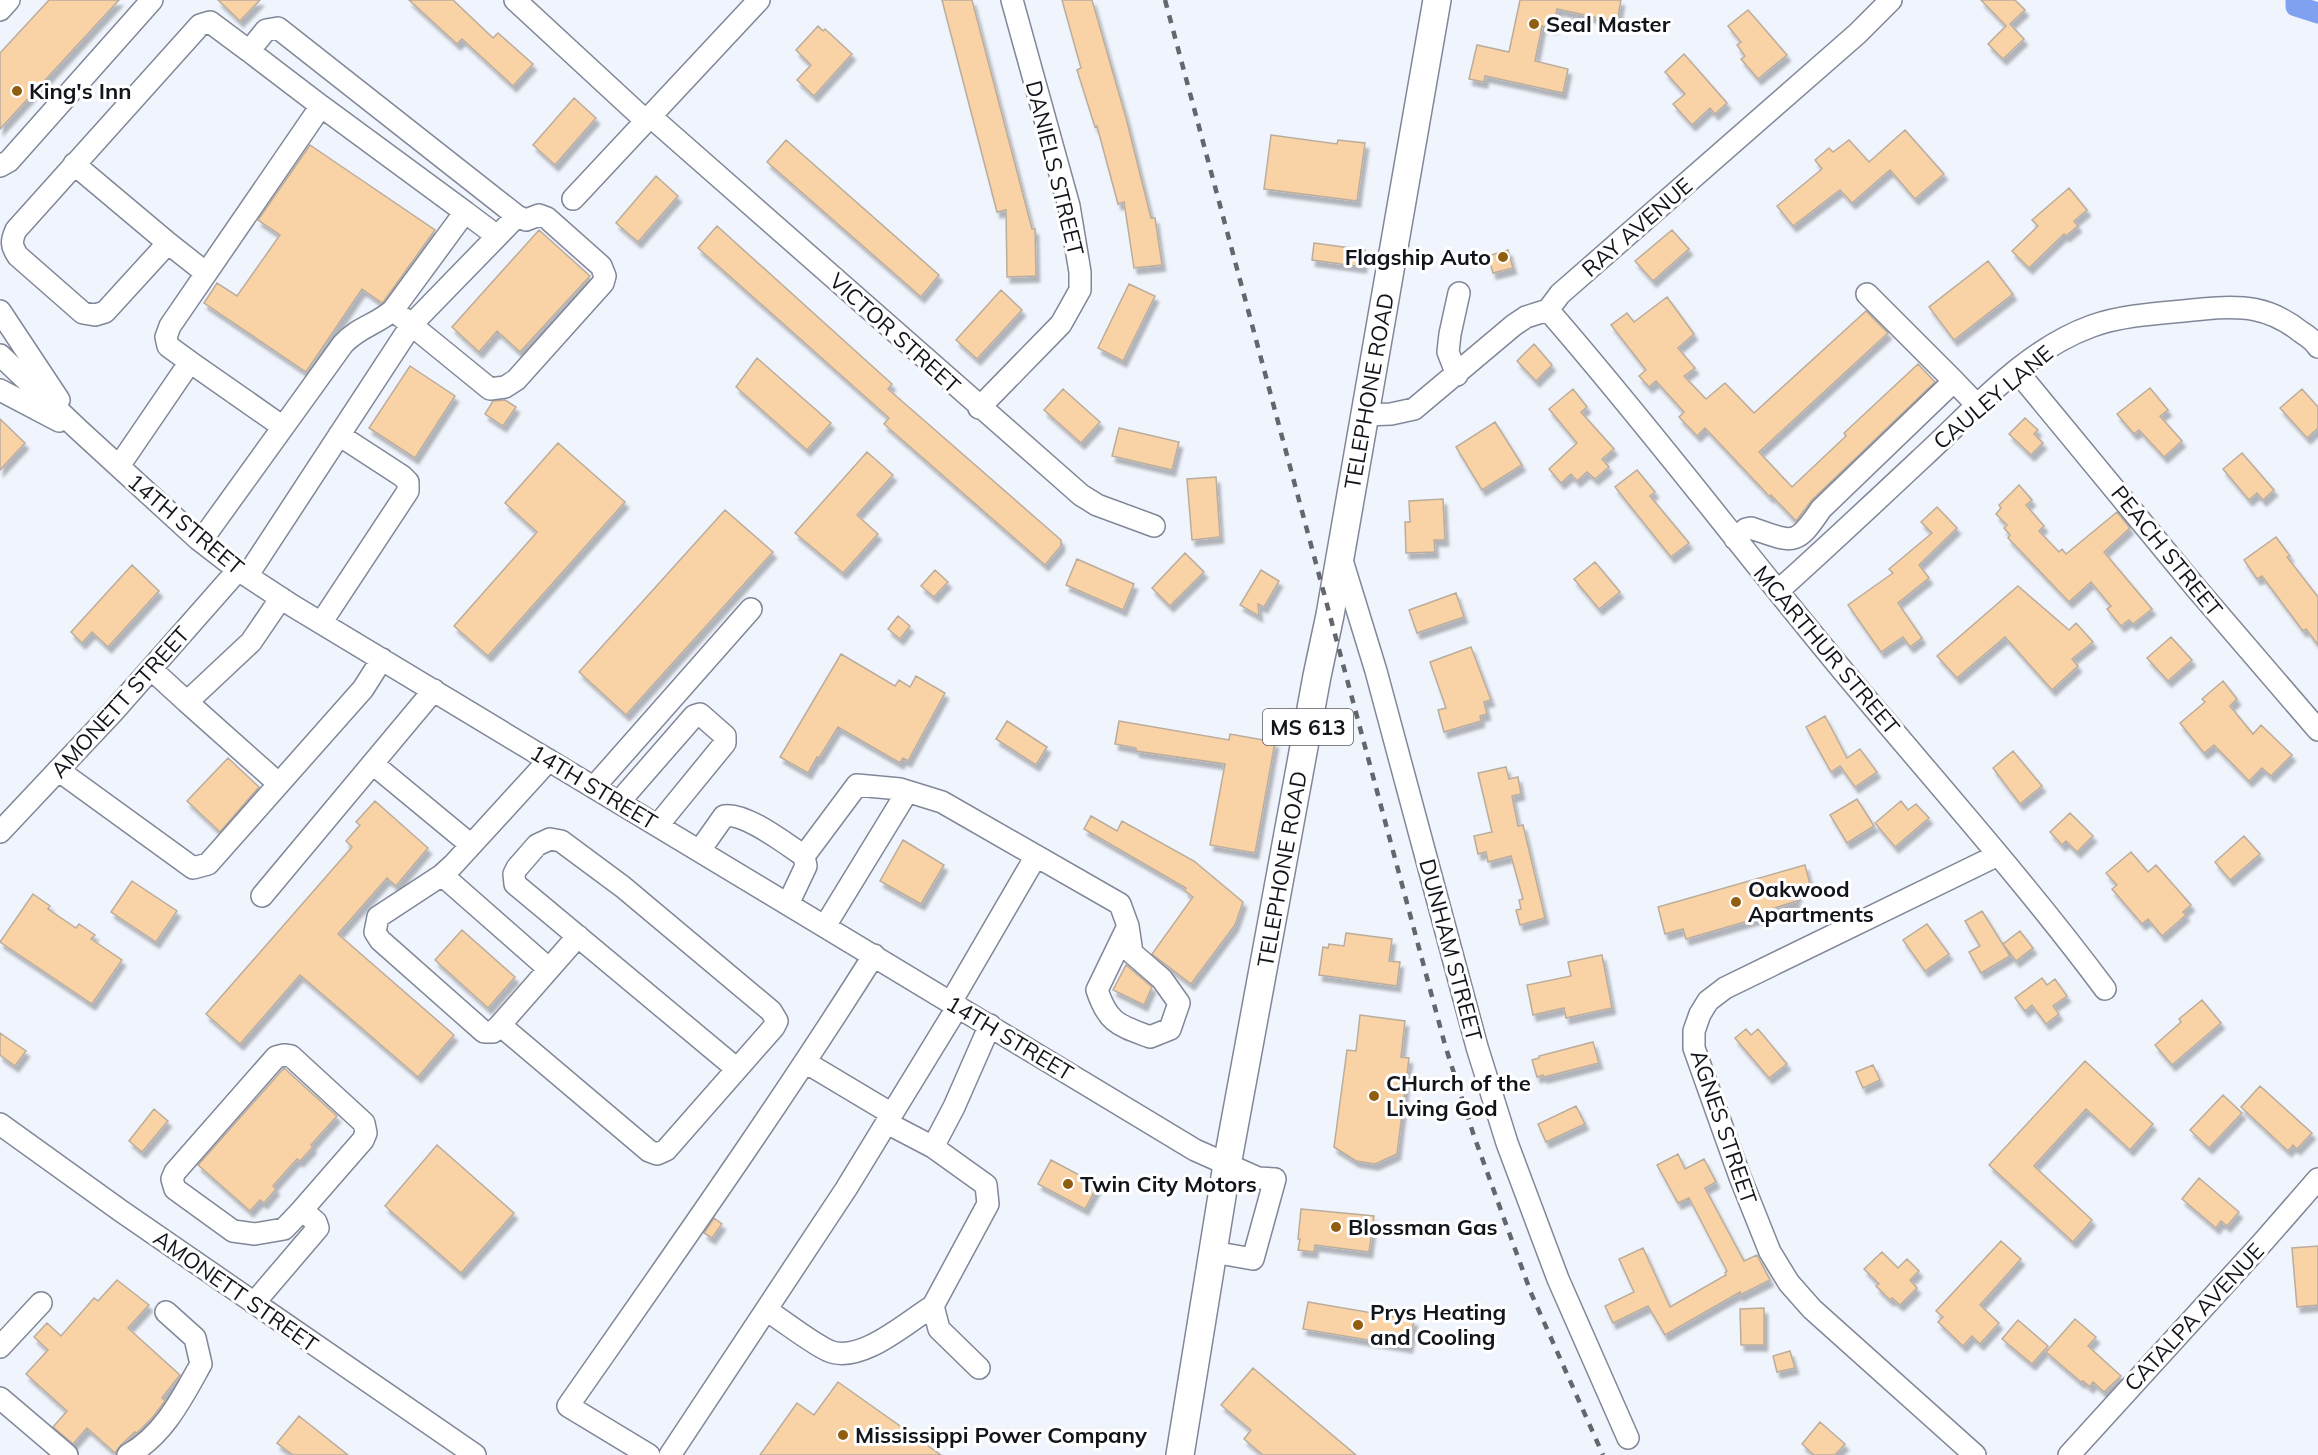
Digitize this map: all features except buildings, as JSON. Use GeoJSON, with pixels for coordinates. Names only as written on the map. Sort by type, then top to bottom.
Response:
{"type":"FeatureCollection","features":[{"type":"Feature","properties":{"kind":"main road","name":"TELEPHONE ROAD"},"geometry":{"type":"LineString","coordinates":[[1180,1455],[1227,1166],[1330,615],[1437,0]]}},
{"type":"Feature","properties":{"kind":"street"},"geometry":{"type":"LineString","coordinates":[[0,10],[9,0]]}},
{"type":"Feature","properties":{"kind":"street"},"geometry":{"type":"LineString","coordinates":[[0,166],[9,161],[152,0]]}},
{"type":"Feature","properties":{"kind":"street","name":"VICTOR STREET"},"geometry":{"type":"LineString","coordinates":[[514,0],[1081,495],[1097,505],[1155,526]]}},
{"type":"Feature","properties":{"kind":"street"},"geometry":{"type":"LineString","coordinates":[[573,199],[759,0]]}},
{"type":"Feature","properties":{"kind":"street","name":"DANIELS STREET"},"geometry":{"type":"LineString","coordinates":[[979,408],[1062,324],[1080,290],[1080,272],[1069,206],[1012,0]]}},
{"type":"Feature","properties":{"kind":"street","name":"RAY AVENUE"},"geometry":{"type":"LineString","coordinates":[[1365,415],[1391,414],[1414,409],[1514,325],[1526,317],[1548,310],[1560,294],[1857,34],[1891,0]]}},
{"type":"Feature","properties":{"kind":"street"},"geometry":{"type":"LineString","coordinates":[[168,243],[105,312],[96,315],[83,313],[18,256],[12,247],[16,230],[74,164],[200,25],[210,22],[497,236]]}},
{"type":"Feature","properties":{"kind":"street"},"geometry":{"type":"LineString","coordinates":[[249,51],[266,30],[278,28],[517,216],[526,220],[539,215],[547,218],[601,266],[605,276],[603,283],[516,380],[505,387],[490,389],[393,310]]}},
{"type":"Feature","properties":{"kind":"street"},"geometry":{"type":"LineString","coordinates":[[283,427],[168,346],[166,337],[170,326],[321,106]]}},
{"type":"Feature","properties":{"kind":"street"},"geometry":{"type":"LineString","coordinates":[[74,164],[206,273]]}},
{"type":"Feature","properties":{"kind":"street"},"geometry":{"type":"LineString","coordinates":[[201,540],[349,338],[367,325],[383,319],[393,310],[465,212]]}},
{"type":"Feature","properties":{"kind":"street","name":"AMONETT STREET"},"geometry":{"type":"LineString","coordinates":[[0,832],[243,573],[339,435],[412,324],[517,216]]}},
{"type":"Feature","properties":{"kind":"street"},"geometry":{"type":"LineString","coordinates":[[1456,375],[1448,352],[1459,293]]}},
{"type":"Feature","properties":{"kind":"street"},"geometry":{"type":"LineString","coordinates":[[1867,294],[1977,405]]}},
{"type":"Feature","properties":{"kind":"street","name":"CAULEY LANE"},"geometry":{"type":"LineString","coordinates":[[1778,591],[1977,405],[2043,351],[2067,337],[2093,326],[2134,316],[2217,308],[2249,308],[2267,311],[2290,323],[2318,347]]}},
{"type":"Feature","properties":{"kind":"street","name":"MCARTHUR STREET"},"geometry":{"type":"LineString","coordinates":[[1548,310],[1606,376],[1735,539],[2051,917],[2105,989]]}},
{"type":"Feature","properties":{"kind":"street"},"geometry":{"type":"LineString","coordinates":[[0,311],[79,430]]}},
{"type":"Feature","properties":{"kind":"street","name":"14TH STREET"},"geometry":{"type":"LineString","coordinates":[[0,355],[201,540],[243,573],[281,598],[1195,1150],[1258,1178],[1275,1179],[1253,1259],[1213,1252]]}},
{"type":"Feature","properties":{"kind":"street"},"geometry":{"type":"LineString","coordinates":[[119,466],[190,362]]}},
{"type":"Feature","properties":{"kind":"street","name":"PEACH STREET"},"geometry":{"type":"LineString","coordinates":[[2017,371],[2196,588],[2318,730]]}},
{"type":"Feature","properties":{"kind":"street"},"geometry":{"type":"LineString","coordinates":[[1735,539],[1746,529],[1752,528],[1790,541],[1797,538],[1811,524],[1821,509],[1954,381]]}},
{"type":"Feature","properties":{"kind":"street"},"geometry":{"type":"LineString","coordinates":[[0,390],[79,430]]}},
{"type":"Feature","properties":{"kind":"street"},"geometry":{"type":"LineString","coordinates":[[321,623],[408,491],[408,482],[402,476],[339,435]]}},
{"type":"Feature","properties":{"kind":"street"},"geometry":{"type":"LineString","coordinates":[[1898,435],[1922,458]]}},
{"type":"Feature","properties":{"kind":"street","name":"DUNHAM STREET"},"geometry":{"type":"LineString","coordinates":[[1340,553],[1382,693],[1477,1047],[1507,1143],[1558,1278],[1628,1438]]}},
{"type":"Feature","properties":{"kind":"street"},"geometry":{"type":"LineString","coordinates":[[187,702],[250,642],[281,598]]}},
{"type":"Feature","properties":{"kind":"street"},"geometry":{"type":"LineString","coordinates":[[594,787],[751,609]]}},
{"type":"Feature","properties":{"kind":"street"},"geometry":{"type":"LineString","coordinates":[[58,771],[193,868],[208,864],[363,689],[382,659]]}},
{"type":"Feature","properties":{"kind":"street"},"geometry":{"type":"LineString","coordinates":[[151,669],[279,783]]}},
{"type":"Feature","properties":{"kind":"street"},"geometry":{"type":"LineString","coordinates":[[262,896],[434,690]]}},
{"type":"Feature","properties":{"kind":"street"},"geometry":{"type":"LineString","coordinates":[[619,802],[694,716],[700,714],[725,736],[725,743],[658,825]]}},
{"type":"Feature","properties":{"kind":"street"},"geometry":{"type":"LineString","coordinates":[[549,760],[442,875],[378,917],[375,932],[380,940],[484,1032],[493,1032],[500,1025],[578,936]]}},
{"type":"Feature","properties":{"kind":"street"},"geometry":{"type":"LineString","coordinates":[[373,764],[471,846]]}},
{"type":"Feature","properties":{"kind":"street"},"geometry":{"type":"LineString","coordinates":[[804,856],[856,785],[908,792],[942,802],[1120,904],[1128,926],[1132,953],[1162,979],[1179,1003],[1170,1029],[1150,1037],[1122,1027],[1104,1010],[1097,990],[1128,926]]}},
{"type":"Feature","properties":{"kind":"street"},"geometry":{"type":"LineString","coordinates":[[825,926],[908,792]]}},
{"type":"Feature","properties":{"kind":"street"},"geometry":{"type":"LineString","coordinates":[[700,850],[724,816],[731,814],[764,829],[804,856],[806,866],[788,904]]}},
{"type":"Feature","properties":{"kind":"street"},"geometry":{"type":"LineString","coordinates":[[500,1025],[649,1151],[657,1154],[666,1150],[737,1069],[777,1022],[771,1011],[624,887],[561,842],[550,839],[537,845],[517,868],[514,874],[516,884],[737,1069]]}},
{"type":"Feature","properties":{"kind":"street","name":"AGNES STREET"},"geometry":{"type":"LineString","coordinates":[[1975,1455],[1812,1310],[1789,1283],[1770,1252],[1740,1177],[1700,1068],[1694,1048],[1694,1031],[1708,1001],[1725,988],[1998,855]]}},
{"type":"Feature","properties":{"kind":"street"},"geometry":{"type":"LineString","coordinates":[[670,1455],[846,1189],[890,1118],[1036,856]]}},
{"type":"Feature","properties":{"kind":"street"},"geometry":{"type":"LineString","coordinates":[[442,875],[549,969]]}},
{"type":"Feature","properties":{"kind":"street"},"geometry":{"type":"LineString","coordinates":[[649,1455],[568,1406],[732,1173],[874,955]]}},
{"type":"Feature","properties":{"kind":"street"},"geometry":{"type":"LineString","coordinates":[[933,1147],[954,1107],[990,1025]]}},
{"type":"Feature","properties":{"kind":"street"},"geometry":{"type":"LineString","coordinates":[[284,1055],[291,1056],[364,1123],[366,1133],[363,1140],[302,1210],[284,1229],[255,1234],[233,1231],[175,1189],[172,1179],[175,1172],[276,1057],[284,1055]]}},
{"type":"Feature","properties":{"kind":"street"},"geometry":{"type":"LineString","coordinates":[[766,1310],[831,1351],[855,1353],[880,1341],[933,1306],[988,1204],[986,1185],[805,1062]]}},
{"type":"Feature","properties":{"kind":"street","name":"AMONETT STREET"},"geometry":{"type":"LineString","coordinates":[[0,1124],[475,1455]]}},
{"type":"Feature","properties":{"kind":"street","name":"CATALPA AVENUE"},"geometry":{"type":"LineString","coordinates":[[2069,1455],[2318,1179]]}},
{"type":"Feature","properties":{"kind":"street"},"geometry":{"type":"LineString","coordinates":[[254,1303],[318,1228],[316,1222],[302,1210]]}},
{"type":"Feature","properties":{"kind":"street"},"geometry":{"type":"LineString","coordinates":[[0,1347],[41,1303]]}},
{"type":"Feature","properties":{"kind":"street"},"geometry":{"type":"LineString","coordinates":[[933,1306],[939,1329],[979,1368]]}},
{"type":"Feature","properties":{"kind":"street"},"geometry":{"type":"LineString","coordinates":[[128,1455],[157,1433],[182,1398],[201,1364],[195,1338],[166,1312]]}},
{"type":"Feature","properties":{"kind":"street"},"geometry":{"type":"LineString","coordinates":[[0,1398],[67,1455]]}},
{"type":"Feature","properties":{"kind":"waterway"},"geometry":{"type":"LineString","coordinates":[[2296,0],[2296,6],[2318,13]]}},
{"type":"Feature","properties":{"kind":"railway"},"geometry":{"type":"LineString","coordinates":[[1165,0],[1445,1045],[1474,1136],[1531,1293],[1603,1455]]}},
{"type":"Feature","properties":{"kind":"place","name":"Seal Master"},"geometry":{"type":"Point","coordinates":[1534,24]}},
{"type":"Feature","properties":{"kind":"place","name":"King's Inn"},"geometry":{"type":"Point","coordinates":[17,91]}},
{"type":"Feature","properties":{"kind":"place","name":"Flagship Auto"},"geometry":{"type":"Point","coordinates":[1503,257]}},
{"type":"Feature","properties":{"kind":"place","name":"Oakwood Apartments"},"geometry":{"type":"Point","coordinates":[1736,902]}},
{"type":"Feature","properties":{"kind":"place","name":"CHurch of the Living God"},"geometry":{"type":"Point","coordinates":[1374,1096]}},
{"type":"Feature","properties":{"kind":"place","name":"Twin City Motors"},"geometry":{"type":"Point","coordinates":[1068,1184]}},
{"type":"Feature","properties":{"kind":"place","name":"Blossman Gas"},"geometry":{"type":"Point","coordinates":[1336,1227]}},
{"type":"Feature","properties":{"kind":"place","name":"Prys Heating and Cooling"},"geometry":{"type":"Point","coordinates":[1358,1325]}},
{"type":"Feature","properties":{"kind":"place","name":"Mississippi Power Company"},"geometry":{"type":"Point","coordinates":[843,1435]}}]}
